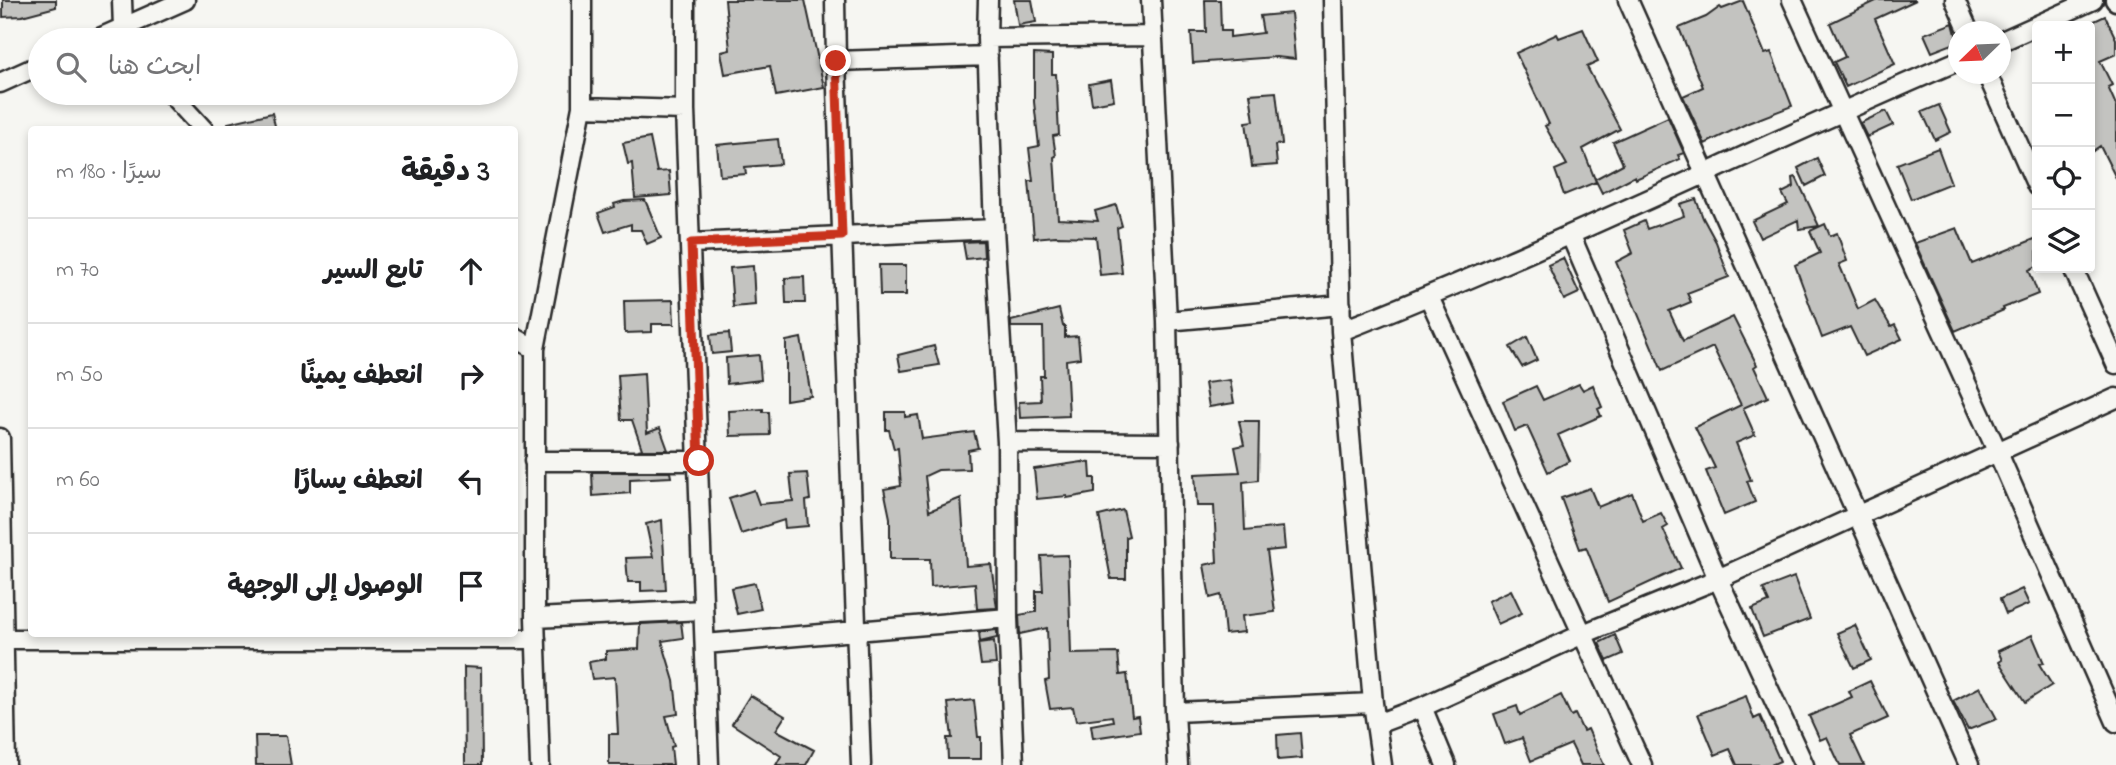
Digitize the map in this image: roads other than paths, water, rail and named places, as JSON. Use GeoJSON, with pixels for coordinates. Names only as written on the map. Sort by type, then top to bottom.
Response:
{"type":"FeatureCollection","features":[{"type":"Feature","properties":{"kind":"street"},"geometry":{"type":"LineString","coordinates":[[122,0],[126,28]]}},
{"type":"Feature","properties":{"kind":"street"},"geometry":{"type":"LineString","coordinates":[[137,28],[185,0]]}},
{"type":"Feature","properties":{"kind":"street"},"geometry":{"type":"LineString","coordinates":[[540,765],[535,618],[535,349],[582,107],[582,0]]}},
{"type":"Feature","properties":{"kind":"street"},"geometry":{"type":"LineString","coordinates":[[685,0],[685,110],[709,765]]}},
{"type":"Feature","properties":{"kind":"street"},"geometry":{"type":"LineString","coordinates":[[835,0],[861,765]]}},
{"type":"Feature","properties":{"kind":"street"},"geometry":{"type":"LineString","coordinates":[[988,0],[987,47],[994,229],[1007,442],[1008,618],[1014,765]]}},
{"type":"Feature","properties":{"kind":"street"},"geometry":{"type":"LineString","coordinates":[[1151,0],[1167,321],[1178,765]]}},
{"type":"Feature","properties":{"kind":"street"},"geometry":{"type":"LineString","coordinates":[[1333,0],[1341,331],[1373,703],[1382,765]]}},
{"type":"Feature","properties":{"kind":"street"},"geometry":{"type":"LineString","coordinates":[[1628,0],[1707,172],[1969,765]]}},
{"type":"Feature","properties":{"kind":"street"},"geometry":{"type":"LineString","coordinates":[[1792,0],[1998,453],[2116,722]]}},
{"type":"Feature","properties":{"kind":"street"},"geometry":{"type":"LineString","coordinates":[[1955,0],[1964,21]]}},
{"type":"Feature","properties":{"kind":"street"},"geometry":{"type":"LineString","coordinates":[[2011,37],[2093,0]]}},
{"type":"Feature","properties":{"kind":"street"},"geometry":{"type":"LineString","coordinates":[[836,61],[1152,36]]}},
{"type":"Feature","properties":{"kind":"street"},"geometry":{"type":"LineString","coordinates":[[1341,331],[1429,297],[1571,236],[1841,111],[1948,65]]}},
{"type":"Feature","properties":{"kind":"street"},"geometry":{"type":"LineString","coordinates":[[0,83],[28,70]]}},
{"type":"Feature","properties":{"kind":"street"},"geometry":{"type":"LineString","coordinates":[[1991,84],[2032,175]]}},
{"type":"Feature","properties":{"kind":"street"},"geometry":{"type":"LineString","coordinates":[[181,105],[200,126]]}},
{"type":"Feature","properties":{"kind":"street"},"geometry":{"type":"LineString","coordinates":[[582,107],[685,110]]}},
{"type":"Feature","properties":{"kind":"street"},"geometry":{"type":"LineString","coordinates":[[691,243],[994,229]]}},
{"type":"Feature","properties":{"kind":"street"},"geometry":{"type":"LineString","coordinates":[[1571,236],[1718,579],[1804,765]]}},
{"type":"Feature","properties":{"kind":"street"},"geometry":{"type":"LineString","coordinates":[[2075,273],[2116,364]]}},
{"type":"Feature","properties":{"kind":"street"},"geometry":{"type":"LineString","coordinates":[[1429,297],[1642,765]]}},
{"type":"Feature","properties":{"kind":"street"},"geometry":{"type":"LineString","coordinates":[[1167,321],[1341,305]]}},
{"type":"Feature","properties":{"kind":"street"},"geometry":{"type":"LineString","coordinates":[[518,339],[535,349]]}},
{"type":"Feature","properties":{"kind":"street"},"geometry":{"type":"LineString","coordinates":[[1377,724],[1422,707],[1583,634],[1718,579],[2116,398]]}},
{"type":"Feature","properties":{"kind":"street"},"geometry":{"type":"LineString","coordinates":[[0,438],[6,765]]}},
{"type":"Feature","properties":{"kind":"street"},"geometry":{"type":"LineString","coordinates":[[1007,442],[1170,443]]}},
{"type":"Feature","properties":{"kind":"street"},"geometry":{"type":"LineString","coordinates":[[534,461],[699,461]]}},
{"type":"Feature","properties":{"kind":"street"},"geometry":{"type":"LineString","coordinates":[[535,618],[703,610]]}},
{"type":"Feature","properties":{"kind":"street"},"geometry":{"type":"LineString","coordinates":[[705,644],[1008,618]]}},
{"type":"Feature","properties":{"kind":"street"},"geometry":{"type":"LineString","coordinates":[[4,639],[536,639]]}},
{"type":"Feature","properties":{"kind":"street"},"geometry":{"type":"LineString","coordinates":[[1175,712],[1373,703]]}},
{"type":"Feature","properties":{"kind":"street"},"geometry":{"type":"LineString","coordinates":[[1422,707],[1446,765]]}}]}
